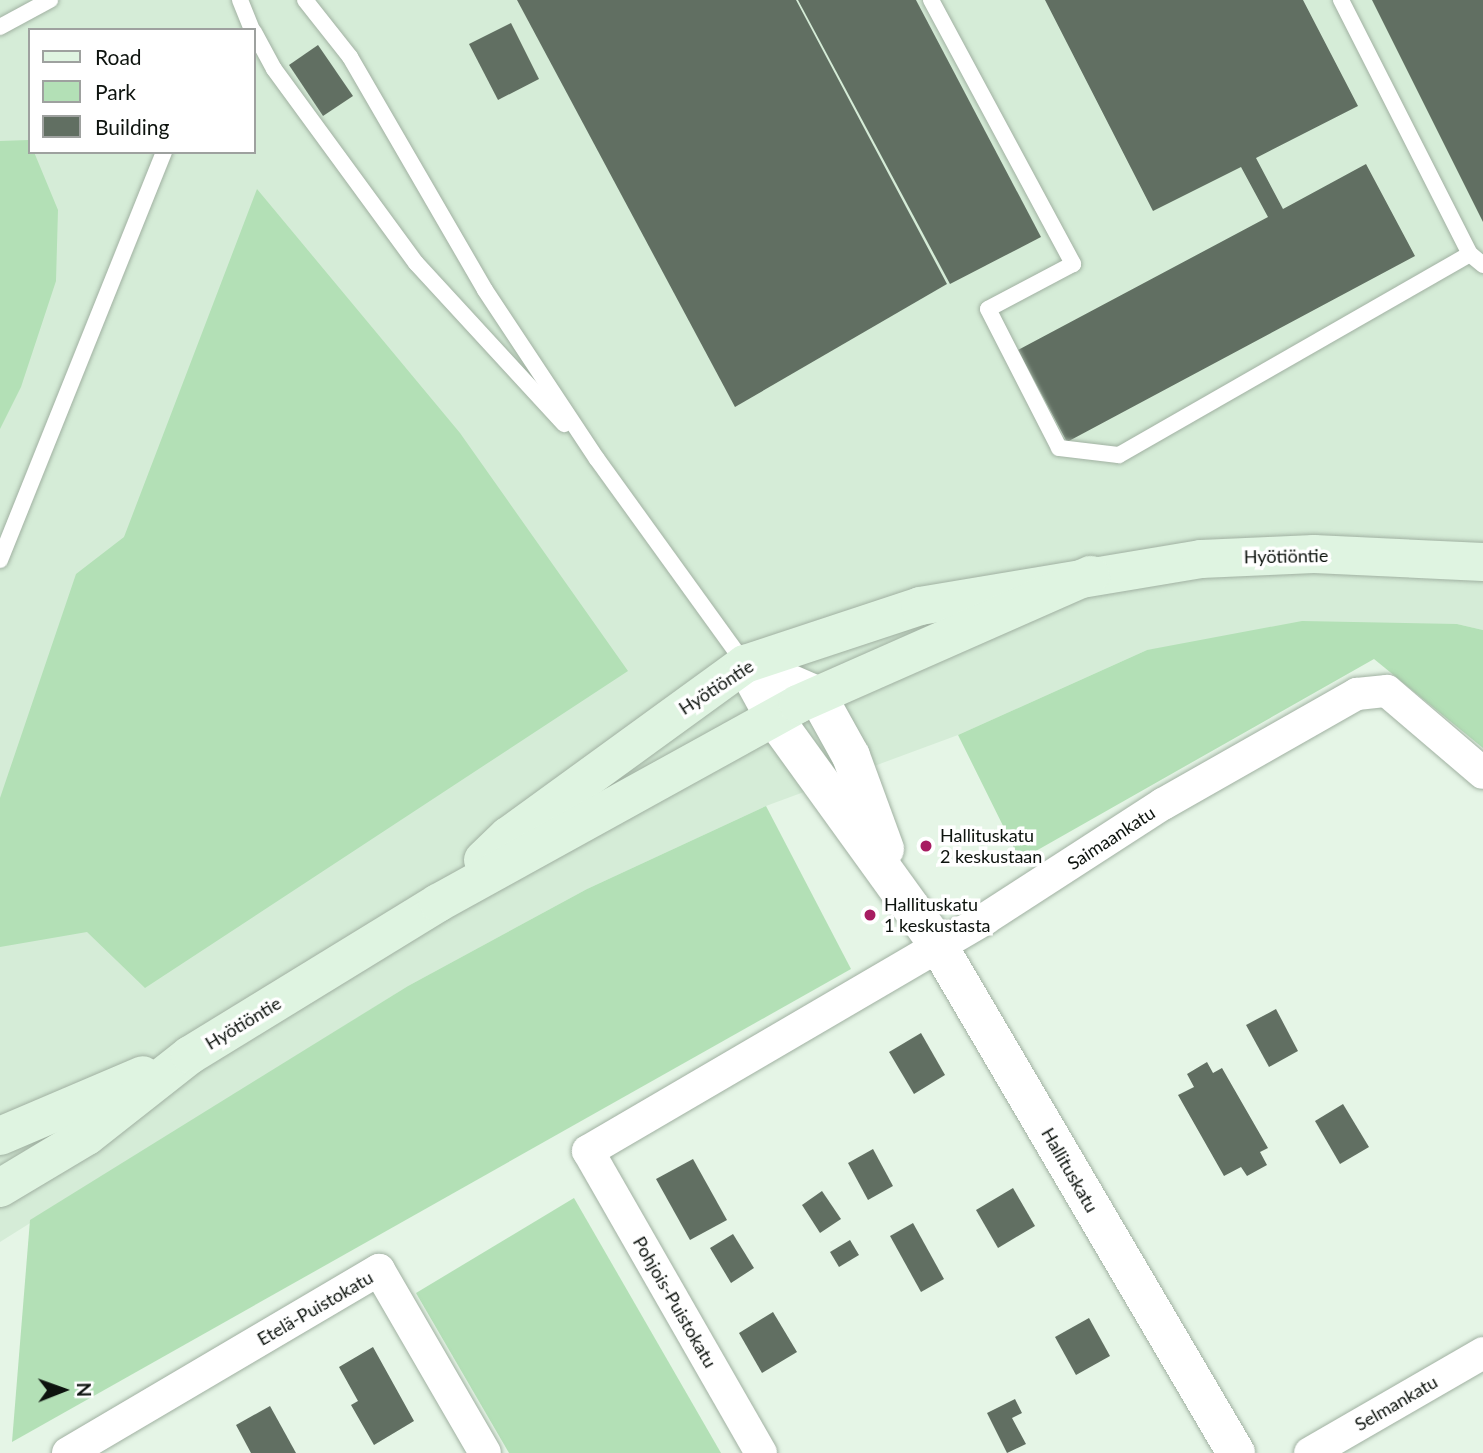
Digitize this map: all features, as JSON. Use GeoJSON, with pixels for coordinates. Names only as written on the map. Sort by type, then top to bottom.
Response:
{"type":"FeatureCollection","features":[{"type":"Feature","properties":{"kind":"main road","name":"Hyötiöntie"},"geometry":{"type":"LineString","coordinates":[[438,903],[508,836],[745,664],[920,606],[1201,558],[1314,554],[1483,562]]}},
{"type":"Feature","properties":{"kind":"main road","name":"Hyötiöntie"},"geometry":{"type":"LineString","coordinates":[[0,1188],[87,1136],[190,1055],[438,903],[817,695],[1091,575]]}},
{"type":"Feature","properties":{"kind":"main road","name":"Hyötiöntie"},"geometry":{"type":"LineString","coordinates":[[0,1136],[190,1055]]}},
{"type":"Feature","properties":{"kind":"street"},"geometry":{"type":"LineString","coordinates":[[745,664],[817,695]]}},
{"type":"Feature","properties":{"kind":"street","name":"Hallituskatu"},"geometry":{"type":"LineString","coordinates":[[745,664],[775,719],[938,945],[1236,1453]]}},
{"type":"Feature","properties":{"kind":"street","name":"Saimaankatu"},"geometry":{"type":"LineString","coordinates":[[588,1151],[938,945],[1163,804],[1357,694],[1387,691],[1483,773]]}},
{"type":"Feature","properties":{"kind":"street","name":"Hallituskatu"},"geometry":{"type":"LineString","coordinates":[[817,695],[850,756],[901,891]]}},
{"type":"Feature","properties":{"kind":"street","name":"Pohjois-Puistokatu"},"geometry":{"type":"LineString","coordinates":[[588,1151],[761,1453]]}},
{"type":"Feature","properties":{"kind":"street","name":"Etelä-Puistokatu"},"geometry":{"type":"LineString","coordinates":[[68,1453],[379,1270],[485,1453]]}},
{"type":"Feature","properties":{"kind":"street","name":"Selmankatu"},"geometry":{"type":"LineString","coordinates":[[1310,1453],[1483,1353]]}},
{"type":"Feature","properties":{"kind":"lane"},"geometry":{"type":"LineString","coordinates":[[0,27],[50,0]]}},
{"type":"Feature","properties":{"kind":"lane"},"geometry":{"type":"LineString","coordinates":[[240,0],[252,28]]}},
{"type":"Feature","properties":{"kind":"lane"},"geometry":{"type":"LineString","coordinates":[[305,0],[350,57],[485,290],[597,459],[745,664]]}},
{"type":"Feature","properties":{"kind":"lane"},"geometry":{"type":"LineString","coordinates":[[930,0],[1073,264],[988,309],[1059,448],[1119,455],[1476,260],[1340,0]]}},
{"type":"Feature","properties":{"kind":"lane"},"geometry":{"type":"LineString","coordinates":[[256,36],[274,69],[416,263],[597,459]]}},
{"type":"Feature","properties":{"kind":"lane"},"geometry":{"type":"LineString","coordinates":[[0,560],[163,154]]}},
{"type":"Feature","properties":{"kind":"shaded area"},"geometry":{"type":"Polygon","coordinates":[[[0,0],[1483,0],[1483,630],[1457,624],[1147,650],[958,735],[766,806],[587,889],[408,986],[0,1242],[0,0]]]}},
{"type":"Feature","properties":{"kind":"green space"},"geometry":{"type":"Polygon","coordinates":[[[28,140],[28,154],[35,154],[58,210],[56,281],[21,387],[0,429],[0,141],[28,140]]]}},
{"type":"Feature","properties":{"kind":"green space"},"geometry":{"type":"Polygon","coordinates":[[[257,189],[460,433],[628,671],[145,988],[87,932],[0,947],[0,798],[76,574],[124,537],[257,189]]]}},
{"type":"Feature","properties":{"kind":"green space"},"geometry":{"type":"Polygon","coordinates":[[[1302,621],[1457,624],[1483,630],[1483,748],[1374,659],[1020,860],[958,735],[1147,650],[1302,621]]]}},
{"type":"Feature","properties":{"kind":"green space"},"geometry":{"type":"Polygon","coordinates":[[[766,806],[851,969],[12,1442],[30,1220],[408,986],[587,889],[766,806]]]}},
{"type":"Feature","properties":{"kind":"green space"},"geometry":{"type":"Polygon","coordinates":[[[574,1198],[721,1453],[509,1453],[416,1293],[574,1198]]]}},
{"type":"Feature","properties":{"kind":"building"},"geometry":{"type":"Polygon","coordinates":[[[517,0],[796,0],[947,284],[735,407],[517,0]]]}},
{"type":"Feature","properties":{"kind":"building"},"geometry":{"type":"Polygon","coordinates":[[[798,0],[916,0],[1041,237],[950,284],[798,0]]]}},
{"type":"Feature","properties":{"kind":"building"},"geometry":{"type":"Polygon","coordinates":[[[1045,0],[1303,0],[1358,106],[1256,158],[1283,209],[1366,164],[1415,256],[1067,442],[1018,350],[1268,217],[1241,167],[1153,211],[1045,0]]]}},
{"type":"Feature","properties":{"kind":"building"},"geometry":{"type":"Polygon","coordinates":[[[1372,0],[1483,0],[1483,222],[1372,0]]]}},
{"type":"Feature","properties":{"kind":"building"},"geometry":{"type":"Polygon","coordinates":[[[511,23],[539,79],[498,100],[469,44],[511,23]]]}},
{"type":"Feature","properties":{"kind":"building"},"geometry":{"type":"Polygon","coordinates":[[[318,45],[353,96],[323,116],[289,65],[318,45]]]}},
{"type":"Feature","properties":{"kind":"building"},"geometry":{"type":"Polygon","coordinates":[[[1276,1009],[1298,1051],[1269,1067],[1246,1025],[1276,1009]]]}},
{"type":"Feature","properties":{"kind":"building"},"geometry":{"type":"Polygon","coordinates":[[[921,1033],[945,1075],[914,1094],[889,1052],[921,1033]]]}},
{"type":"Feature","properties":{"kind":"building"},"geometry":{"type":"Polygon","coordinates":[[[1207,1062],[1213,1073],[1222,1068],[1268,1148],[1260,1152],[1267,1165],[1247,1176],[1241,1167],[1224,1176],[1178,1095],[1194,1087],[1187,1074],[1207,1062]]]}},
{"type":"Feature","properties":{"kind":"building"},"geometry":{"type":"Polygon","coordinates":[[[1343,1104],[1369,1147],[1340,1164],[1315,1121],[1343,1104]]]}},
{"type":"Feature","properties":{"kind":"building"},"geometry":{"type":"Polygon","coordinates":[[[873,1149],[893,1186],[868,1200],[848,1163],[873,1149]]]}},
{"type":"Feature","properties":{"kind":"building"},"geometry":{"type":"Polygon","coordinates":[[[693,1159],[727,1220],[690,1240],[656,1179],[693,1159]]]}},
{"type":"Feature","properties":{"kind":"building"},"geometry":{"type":"Polygon","coordinates":[[[1013,1188],[1035,1226],[998,1248],[976,1210],[1013,1188]]]}},
{"type":"Feature","properties":{"kind":"building"},"geometry":{"type":"Polygon","coordinates":[[[822,1191],[841,1219],[820,1233],[802,1205],[822,1191]]]}},
{"type":"Feature","properties":{"kind":"building"},"geometry":{"type":"Polygon","coordinates":[[[913,1223],[944,1279],[921,1292],[890,1236],[913,1223]]]}},
{"type":"Feature","properties":{"kind":"building"},"geometry":{"type":"Polygon","coordinates":[[[733,1234],[754,1268],[731,1283],[710,1248],[733,1234]]]}},
{"type":"Feature","properties":{"kind":"building"},"geometry":{"type":"Polygon","coordinates":[[[850,1240],[859,1255],[839,1267],[830,1252],[850,1240]]]}},
{"type":"Feature","properties":{"kind":"building"},"geometry":{"type":"Polygon","coordinates":[[[773,1312],[797,1352],[762,1373],[739,1333],[773,1312]]]}},
{"type":"Feature","properties":{"kind":"building"},"geometry":{"type":"Polygon","coordinates":[[[1089,1318],[1110,1356],[1076,1375],[1055,1337],[1089,1318]]]}},
{"type":"Feature","properties":{"kind":"building"},"geometry":{"type":"Polygon","coordinates":[[[373,1347],[414,1421],[374,1445],[351,1405],[358,1401],[339,1367],[373,1347]]]}},
{"type":"Feature","properties":{"kind":"building"},"geometry":{"type":"Polygon","coordinates":[[[1015,1399],[1022,1413],[1012,1418],[1026,1444],[1007,1453],[987,1413],[1015,1399]]]}},
{"type":"Feature","properties":{"kind":"building"},"geometry":{"type":"Polygon","coordinates":[[[270,1406],[296,1453],[251,1453],[236,1425],[270,1406]]]}},
{"type":"Feature","properties":{"kind":"place","name":"Hallituskatu 2 keskustaan"},"geometry":{"type":"Point","coordinates":[926,846]}},
{"type":"Feature","properties":{"kind":"place","name":"Hallituskatu 1 keskustasta"},"geometry":{"type":"Point","coordinates":[870,915]}}]}
